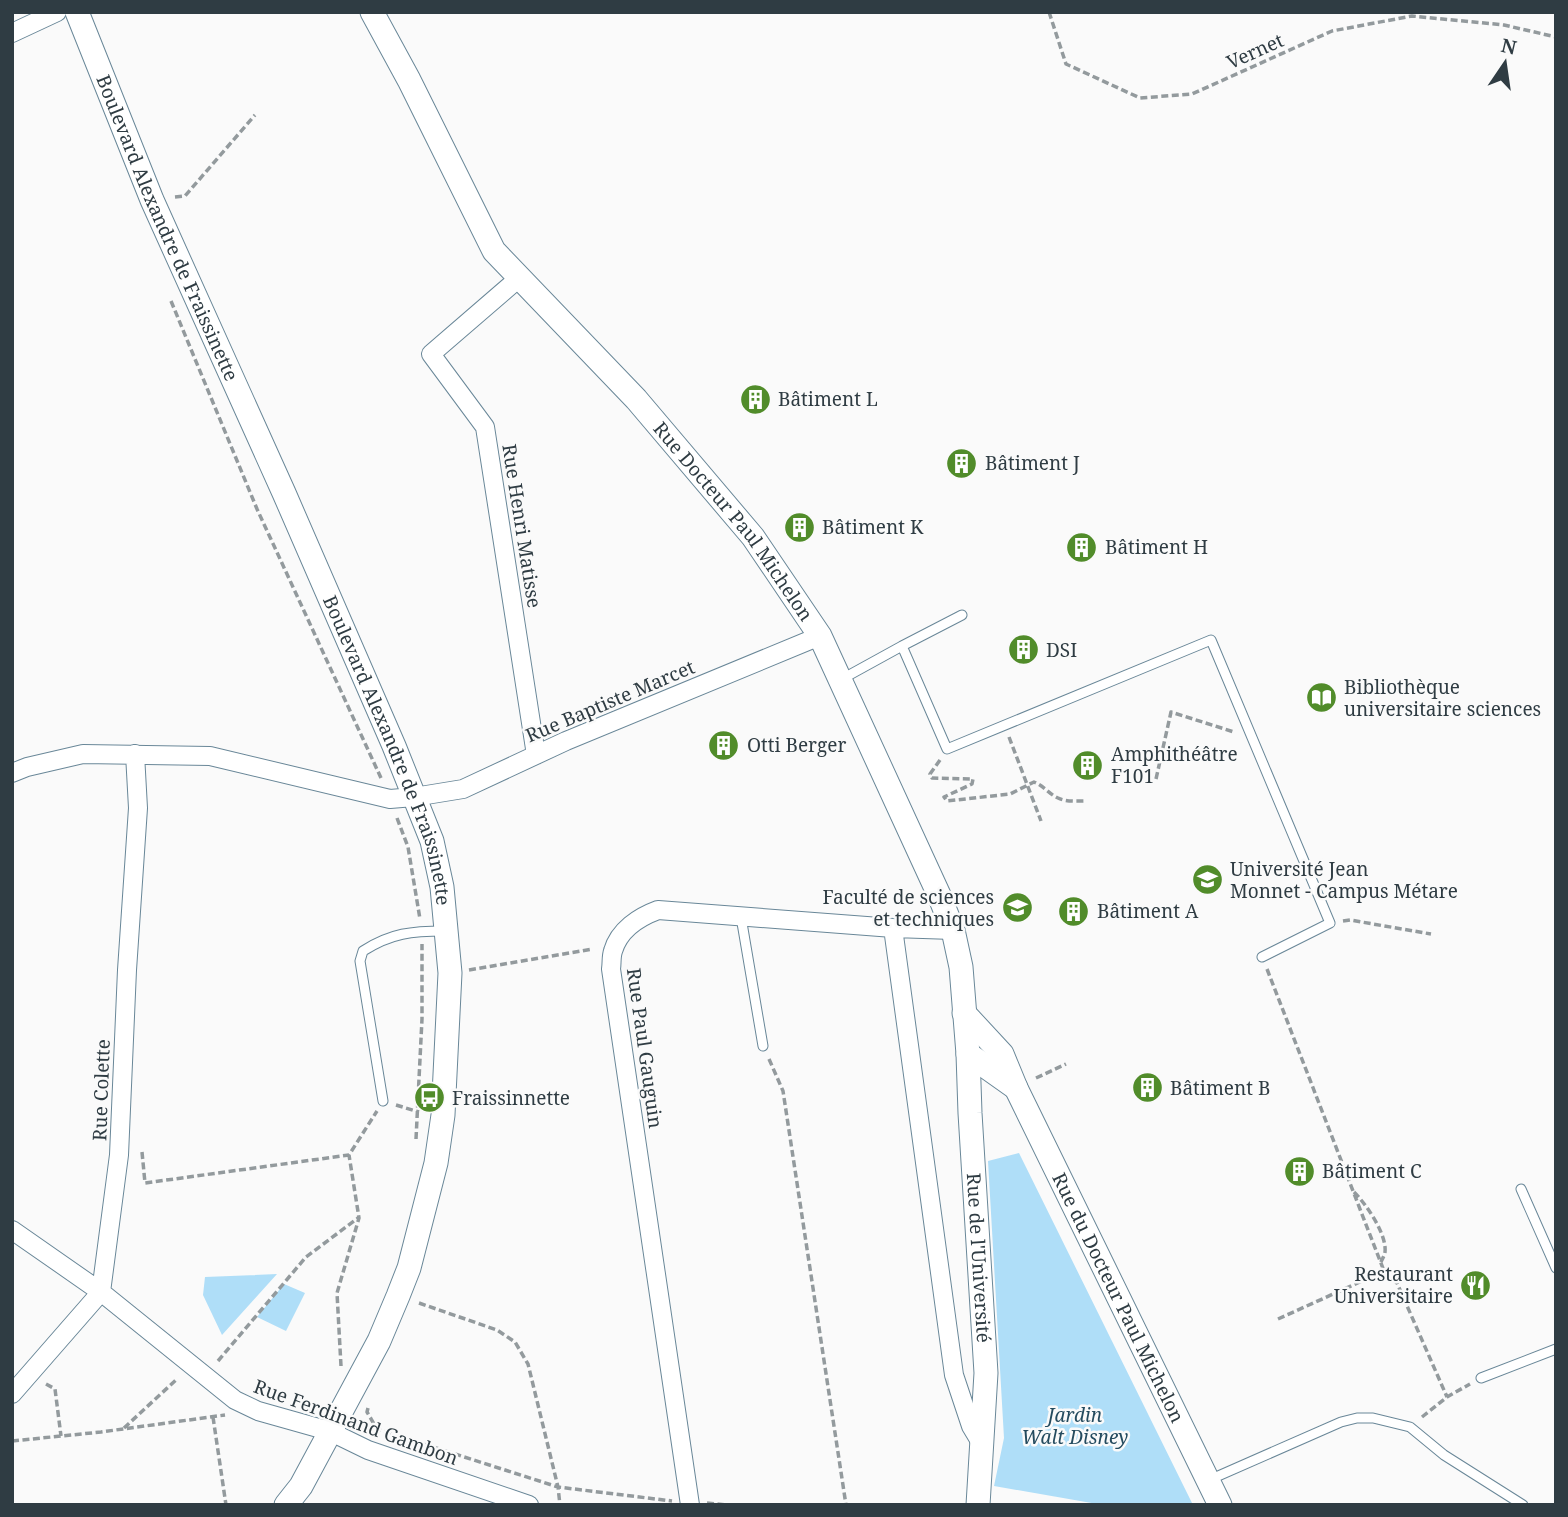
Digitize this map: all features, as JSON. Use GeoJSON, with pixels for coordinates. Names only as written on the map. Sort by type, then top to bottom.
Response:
{"type":"FeatureCollection","features":[{"type":"Feature","properties":{"kind":"street"},"geometry":{"type":"LineString","coordinates":[[12,33],[57,12]]}},
{"type":"Feature","properties":{"kind":"street","name":"Boulevard Alexandre de Fraissinette"},"geometry":{"type":"LineString","coordinates":[[77,12],[152,200],[389,734],[432,841],[442,887],[450,973],[443,1115],[436,1163],[409,1268],[379,1341],[348,1375],[330,1431],[301,1486],[286,1505]]}},
{"type":"Feature","properties":{"kind":"street","name":"Rue Docteur Paul Michelon"},"geometry":{"type":"LineString","coordinates":[[372,12],[410,80],[494,251],[636,400],[752,537],[820,636],[953,930],[961,967],[964,1013]]}},
{"type":"Feature","properties":{"kind":"street","name":"Rue Henri Matisse"},"geometry":{"type":"LineString","coordinates":[[519,278],[431,354],[485,427],[536,755]]}},
{"type":"Feature","properties":{"kind":"street","name":"Rue Baptiste Marcet"},"geometry":{"type":"LineString","coordinates":[[12,773],[27,766],[83,754],[210,755],[390,799],[463,789],[566,741],[820,636]]}},
{"type":"Feature","properties":{"kind":"street","name":"Rue Colette"},"geometry":{"type":"LineString","coordinates":[[101,1292],[119,1155],[127,970],[138,808],[135,754]]}},
{"type":"Feature","properties":{"kind":"street","name":"Rue Paul Gauguin"},"geometry":{"type":"LineString","coordinates":[[690,1503],[611,969],[615,945],[633,923],[658,911],[893,929],[953,930]]}},
{"type":"Feature","properties":{"kind":"street"},"geometry":{"type":"LineString","coordinates":[[893,929],[954,1375],[971,1426],[983,1446]]}},
{"type":"Feature","properties":{"kind":"street","name":"Rue de l'Université"},"geometry":{"type":"LineString","coordinates":[[964,1013],[986,1373],[978,1505]]}},
{"type":"Feature","properties":{"kind":"street","name":"Rue du Docteur Paul Michelon"},"geometry":{"type":"LineString","coordinates":[[964,1013],[1002,1054],[1024,1084],[1220,1505]]}},
{"type":"Feature","properties":{"kind":"street","name":"Rue du Docteur Paul Michelon"},"geometry":{"type":"LineString","coordinates":[[968,1054],[1024,1084]]}},
{"type":"Feature","properties":{"kind":"street","name":"Rue Ferdinand Gambon"},"geometry":{"type":"LineString","coordinates":[[12,1230],[101,1292],[235,1401],[330,1431],[368,1450],[529,1505]]}},
{"type":"Feature","properties":{"kind":"street"},"geometry":{"type":"LineString","coordinates":[[12,1394],[101,1292]]}},
{"type":"Feature","properties":{"kind":"lane"},"geometry":{"type":"LineString","coordinates":[[841,680],[962,615]]}},
{"type":"Feature","properties":{"kind":"lane"},"geometry":{"type":"LineString","coordinates":[[902,646],[947,750],[1211,640],[1330,923],[1262,957]]}},
{"type":"Feature","properties":{"kind":"lane"},"geometry":{"type":"LineString","coordinates":[[741,917],[763,1046]]}},
{"type":"Feature","properties":{"kind":"lane"},"geometry":{"type":"LineString","coordinates":[[383,1101],[360,961],[363,951],[404,933],[446,931]]}},
{"type":"Feature","properties":{"kind":"lane"},"geometry":{"type":"LineString","coordinates":[[1521,1189],[1556,1268]]}},
{"type":"Feature","properties":{"kind":"lane"},"geometry":{"type":"LineString","coordinates":[[1481,1378],[1556,1349]]}},
{"type":"Feature","properties":{"kind":"lane"},"geometry":{"type":"LineString","coordinates":[[1208,1480],[1341,1422],[1373,1418],[1410,1427],[1444,1455],[1523,1505]]}},
{"type":"Feature","properties":{"kind":"path","name":"Vernet"},"geometry":{"type":"LineString","coordinates":[[1049,12],[1066,64],[1140,98],[1192,94],[1332,31],[1412,16],[1504,25],[1556,37]]}},
{"type":"Feature","properties":{"kind":"path"},"geometry":{"type":"LineString","coordinates":[[185,196],[255,115]]}},
{"type":"Feature","properties":{"kind":"path"},"geometry":{"type":"LineString","coordinates":[[169,294],[257,509],[372,755],[408,847],[422,931],[422,1019],[415,1148]]}},
{"type":"Feature","properties":{"kind":"path"},"geometry":{"type":"LineString","coordinates":[[1156,779],[1171,712],[1253,738]]}},
{"type":"Feature","properties":{"kind":"path"},"geometry":{"type":"LineString","coordinates":[[1004,725],[1041,821]]}},
{"type":"Feature","properties":{"kind":"path"},"geometry":{"type":"LineString","coordinates":[[947,750],[930,774],[932,778],[973,779],[972,784],[944,797],[947,801],[1010,794],[1034,782],[1055,798],[1086,801]]}},
{"type":"Feature","properties":{"kind":"path"},"geometry":{"type":"LineString","coordinates":[[1330,923],[1350,920],[1431,934]]}},
{"type":"Feature","properties":{"kind":"path"},"geometry":{"type":"LineString","coordinates":[[450,973],[615,945]]}},
{"type":"Feature","properties":{"kind":"path"},"geometry":{"type":"LineString","coordinates":[[1262,957],[1384,1271],[1397,1283],[1447,1397]]}},
{"type":"Feature","properties":{"kind":"path"},"geometry":{"type":"LineString","coordinates":[[763,1046],[783,1091],[846,1505]]}},
{"type":"Feature","properties":{"kind":"path"},"geometry":{"type":"LineString","coordinates":[[1024,1084],[1066,1064]]}},
{"type":"Feature","properties":{"kind":"path"},"geometry":{"type":"LineString","coordinates":[[443,1115],[383,1101],[349,1155],[359,1218],[337,1293],[348,1375],[374,1394],[367,1412],[377,1429],[558,1487],[727,1505]]}},
{"type":"Feature","properties":{"kind":"path"},"geometry":{"type":"LineString","coordinates":[[142,1152],[145,1182],[349,1155]]}},
{"type":"Feature","properties":{"kind":"path"},"geometry":{"type":"LineString","coordinates":[[1353,1191],[1366,1205],[1383,1238],[1385,1251],[1381,1263]]}},
{"type":"Feature","properties":{"kind":"path"},"geometry":{"type":"LineString","coordinates":[[123,1429],[198,1371],[306,1257],[359,1218]]}},
{"type":"Feature","properties":{"kind":"path"},"geometry":{"type":"LineString","coordinates":[[1278,1319],[1384,1271]]}},
{"type":"Feature","properties":{"kind":"path"},"geometry":{"type":"LineString","coordinates":[[433,1308],[496,1330],[515,1342],[528,1364],[560,1505]]}},
{"type":"Feature","properties":{"kind":"path"},"geometry":{"type":"LineString","coordinates":[[30,1373],[55,1389],[61,1436]]}},
{"type":"Feature","properties":{"kind":"path"},"geometry":{"type":"LineString","coordinates":[[1410,1427],[1447,1397],[1481,1378]]}},
{"type":"Feature","properties":{"kind":"path"},"geometry":{"type":"LineString","coordinates":[[12,1441],[258,1410]]}},
{"type":"Feature","properties":{"kind":"path"},"geometry":{"type":"LineString","coordinates":[[213,1417],[226,1505]]}},
{"type":"Feature","properties":{"kind":"green space","name":"Jardin Walt Disney"},"geometry":{"type":"Polygon","coordinates":[[[1019,1153],[1193,1505],[1103,1505],[994,1486],[1004,1438],[988,1161],[1019,1153]]]}},
{"type":"Feature","properties":{"kind":"green space"},"geometry":{"type":"Polygon","coordinates":[[[277,1274],[222,1335],[203,1295],[205,1277],[277,1274]]]}},
{"type":"Feature","properties":{"kind":"green space"},"geometry":{"type":"Polygon","coordinates":[[[284,1284],[305,1293],[286,1331],[257,1317],[284,1284]]]}},
{"type":"Feature","properties":{"kind":"place","name":"Bâtiment L"},"geometry":{"type":"Point","coordinates":[755,399]}},
{"type":"Feature","properties":{"kind":"place","name":"Bâtiment J"},"geometry":{"type":"Point","coordinates":[962,463]}},
{"type":"Feature","properties":{"kind":"place","name":"Bâtiment K"},"geometry":{"type":"Point","coordinates":[799,527]}},
{"type":"Feature","properties":{"kind":"place","name":"Bâtiment H"},"geometry":{"type":"Point","coordinates":[1082,547]}},
{"type":"Feature","properties":{"kind":"place","name":"DSI"},"geometry":{"type":"Point","coordinates":[1023,650]}},
{"type":"Feature","properties":{"kind":"place","name":"Bibliothèque universitaire sciences"},"geometry":{"type":"Point","coordinates":[1321,698]}},
{"type":"Feature","properties":{"kind":"place","name":"Otti Berger"},"geometry":{"type":"Point","coordinates":[724,745]}},
{"type":"Feature","properties":{"kind":"place","name":"Amphithéâtre F101"},"geometry":{"type":"Point","coordinates":[1088,765]}},
{"type":"Feature","properties":{"kind":"place","name":"Université Jean Monnet - Campus Métare"},"geometry":{"type":"Point","coordinates":[1207,880]}},
{"type":"Feature","properties":{"kind":"place","name":"Faculté de sciences et techniques"},"geometry":{"type":"Point","coordinates":[1017,908]}},
{"type":"Feature","properties":{"kind":"place","name":"Bâtiment A"},"geometry":{"type":"Point","coordinates":[1074,911]}},
{"type":"Feature","properties":{"kind":"place","name":"Bâtiment B"},"geometry":{"type":"Point","coordinates":[1147,1088]}},
{"type":"Feature","properties":{"kind":"place","name":"Fraissinnette"},"geometry":{"type":"Point","coordinates":[429,1098]}},
{"type":"Feature","properties":{"kind":"place","name":"Bâtiment C"},"geometry":{"type":"Point","coordinates":[1299,1171]}},
{"type":"Feature","properties":{"kind":"place","name":"Restaurant Universitaire"},"geometry":{"type":"Point","coordinates":[1476,1285]}}]}
